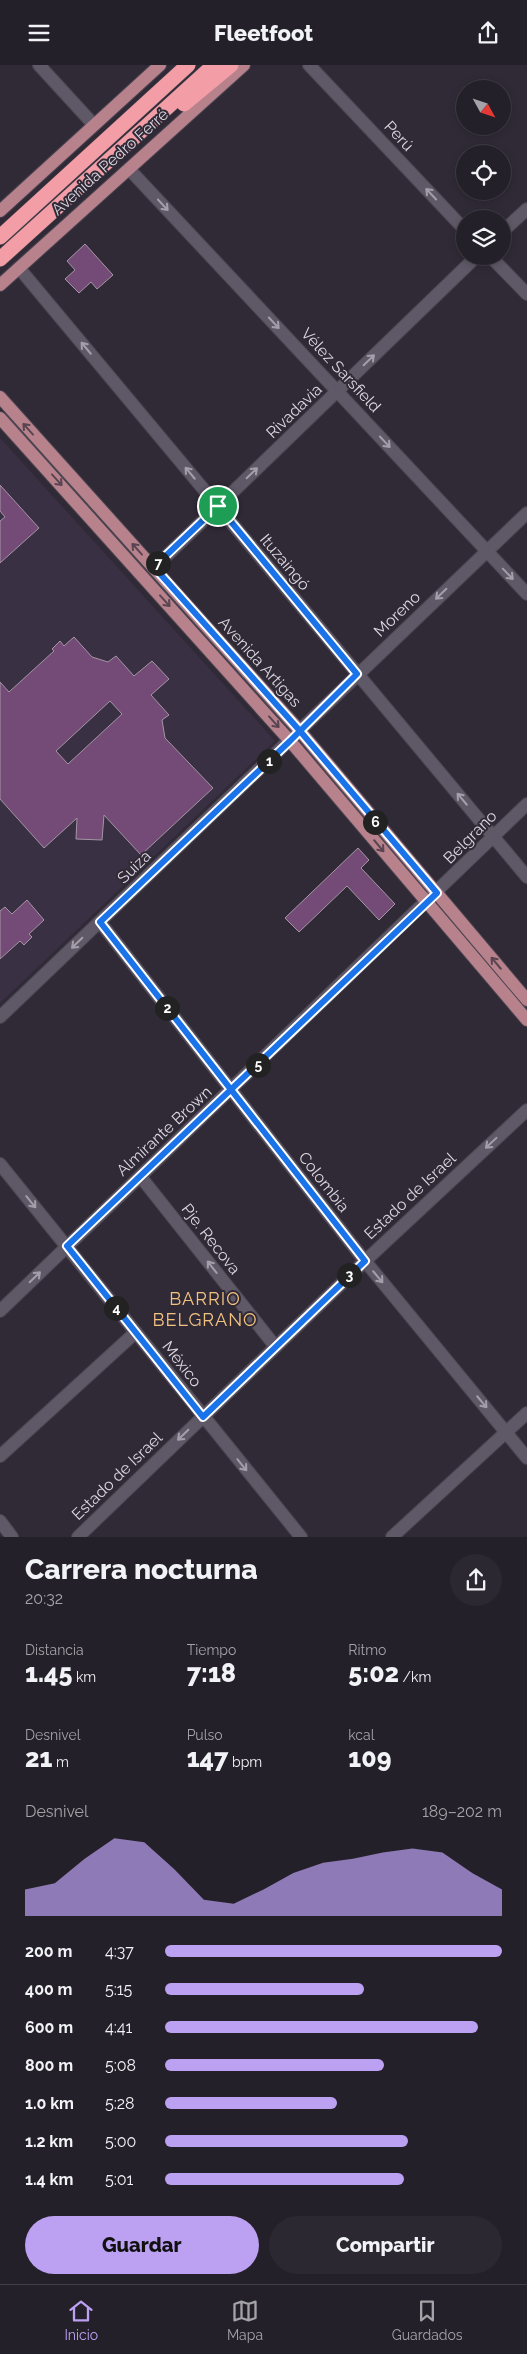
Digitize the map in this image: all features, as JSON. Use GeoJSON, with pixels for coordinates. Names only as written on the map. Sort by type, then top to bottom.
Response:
{"type":"FeatureCollection","features":[{"type":"Feature","properties":{"kind":"highway"},"geometry":{"type":"LineString","coordinates":[[102,143],[178,65]]}},
{"type":"Feature","properties":{"kind":"highway","name":"Avenida Pedro Ferré"},"geometry":{"type":"LineString","coordinates":[[0,237],[188,65]]}},
{"type":"Feature","properties":{"kind":"highway","name":"Avenida Pedro Ferré"},"geometry":{"type":"LineString","coordinates":[[0,259],[214,65]]}},
{"type":"Feature","properties":{"kind":"highway"},"geometry":{"type":"LineString","coordinates":[[113,157],[202,90],[231,65]]}},
{"type":"Feature","properties":{"kind":"main road"},"geometry":{"type":"LineString","coordinates":[[0,211],[160,65]]}},
{"type":"Feature","properties":{"kind":"main road","name":"Avenida Pedro Ferré"},"geometry":{"type":"LineString","coordinates":[[0,285],[244,65]]}},
{"type":"Feature","properties":{"kind":"main road","name":"Avenida Artigas"},"geometry":{"type":"LineString","coordinates":[[0,397],[300,731],[527,1000]]}},
{"type":"Feature","properties":{"kind":"main road","name":"Avenida Artigas"},"geometry":{"type":"LineString","coordinates":[[0,419],[290,741],[527,1020]]}},
{"type":"Feature","properties":{"kind":"street"},"geometry":{"type":"LineString","coordinates":[[39,65],[94,125]]}},
{"type":"Feature","properties":{"kind":"street","name":"Perú"},"geometry":{"type":"LineString","coordinates":[[309,65],[456,220]]}},
{"type":"Feature","properties":{"kind":"street","name":"Vélez Sarsfield"},"geometry":{"type":"LineString","coordinates":[[129,169],[527,594]]}},
{"type":"Feature","properties":{"kind":"street"},"geometry":{"type":"LineString","coordinates":[[511,224],[527,209]]}},
{"type":"Feature","properties":{"kind":"street","name":"Rivadavia"},"geometry":{"type":"LineString","coordinates":[[154,567],[468,265]]}},
{"type":"Feature","properties":{"kind":"street"},"geometry":{"type":"LineString","coordinates":[[499,265],[527,294]]}},
{"type":"Feature","properties":{"kind":"street","name":"Ituzaingó"},"geometry":{"type":"LineString","coordinates":[[19,268],[527,877]]}},
{"type":"Feature","properties":{"kind":"street","name":"Moreno"},"geometry":{"type":"LineString","coordinates":[[290,741],[357,674],[527,513]]}},
{"type":"Feature","properties":{"kind":"street","name":"Suiza"},"geometry":{"type":"LineString","coordinates":[[0,1017],[290,741]]}},
{"type":"Feature","properties":{"kind":"street","name":"Belgrano"},"geometry":{"type":"LineString","coordinates":[[437,893],[527,804]]}},
{"type":"Feature","properties":{"kind":"street","name":"Almirante Brown"},"geometry":{"type":"LineString","coordinates":[[0,1311],[437,893]]}},
{"type":"Feature","properties":{"kind":"street","name":"Colombia"},"geometry":{"type":"LineString","coordinates":[[100,922],[365,1261],[527,1458]]}},
{"type":"Feature","properties":{"kind":"street","name":"Estado de Israel"},"geometry":{"type":"LineString","coordinates":[[78,1537],[365,1261],[525,1115]]}},
{"type":"Feature","properties":{"kind":"street","name":"México"},"geometry":{"type":"LineString","coordinates":[[1,1167],[67,1246],[301,1537]]}},
{"type":"Feature","properties":{"kind":"street","name":"Pje. Recova"},"geometry":{"type":"LineString","coordinates":[[140,1176],[275,1346]]}},
{"type":"Feature","properties":{"kind":"street"},"geometry":{"type":"LineString","coordinates":[[0,1456],[136,1332]]}},
{"type":"Feature","properties":{"kind":"street"},"geometry":{"type":"LineString","coordinates":[[392,1537],[527,1413]]}},
{"type":"Feature","properties":{"kind":"street"},"geometry":{"type":"LineString","coordinates":[[0,1521],[12,1537]]}},
{"type":"Feature","properties":{"kind":"shaded area"},"geometry":{"type":"Polygon","coordinates":[[[0,438],[275,741],[0,1003],[0,438]]]}},
{"type":"Feature","properties":{"kind":"building"},"geometry":{"type":"Polygon","coordinates":[[[85,244],[113,275],[97,289],[91,282],[79,293],[65,279],[75,270],[67,261],[85,244]]]}},
{"type":"Feature","properties":{"kind":"building"},"geometry":{"type":"Polygon","coordinates":[[[0,485],[39,528],[0,563],[0,521],[5,517],[0,511],[0,485]]]}},
{"type":"Feature","properties":{"kind":"building"},"geometry":{"type":"Polygon","coordinates":[[[74,637],[92,657],[108,662],[116,656],[134,676],[152,661],[169,679],[151,695],[169,715],[162,720],[165,738],[213,788],[141,855],[104,815],[102,840],[76,839],[77,818],[44,848],[0,799],[0,682],[9,692],[54,651],[52,649],[60,641],[64,646],[74,637]],[[110,701],[56,751],[68,764],[122,714],[110,701]]]}},
{"type":"Feature","properties":{"kind":"building"},"geometry":{"type":"Polygon","coordinates":[[[358,848],[369,860],[361,868],[395,904],[379,920],[347,886],[299,932],[285,918],[358,848]]]}},
{"type":"Feature","properties":{"kind":"building"},"geometry":{"type":"Polygon","coordinates":[[[27,900],[44,920],[29,934],[32,937],[24,945],[20,941],[0,959],[0,911],[5,907],[12,914],[27,900]]]}},
{"type":"Feature","properties":{"kind":"district","name":"BARRIO BELGRANO"},"geometry":{"type":"Point","coordinates":[205,1308]}},
{"type":"Feature","properties":{"kind":"route"},"geometry":{"type":"LineString","coordinates":[[218,506],[154,567],[300,731],[437,893],[232,1090],[67,1246],[203,1417],[365,1261],[232,1090],[100,922],[290,741],[300,731],[357,674],[218,506]]}}]}
